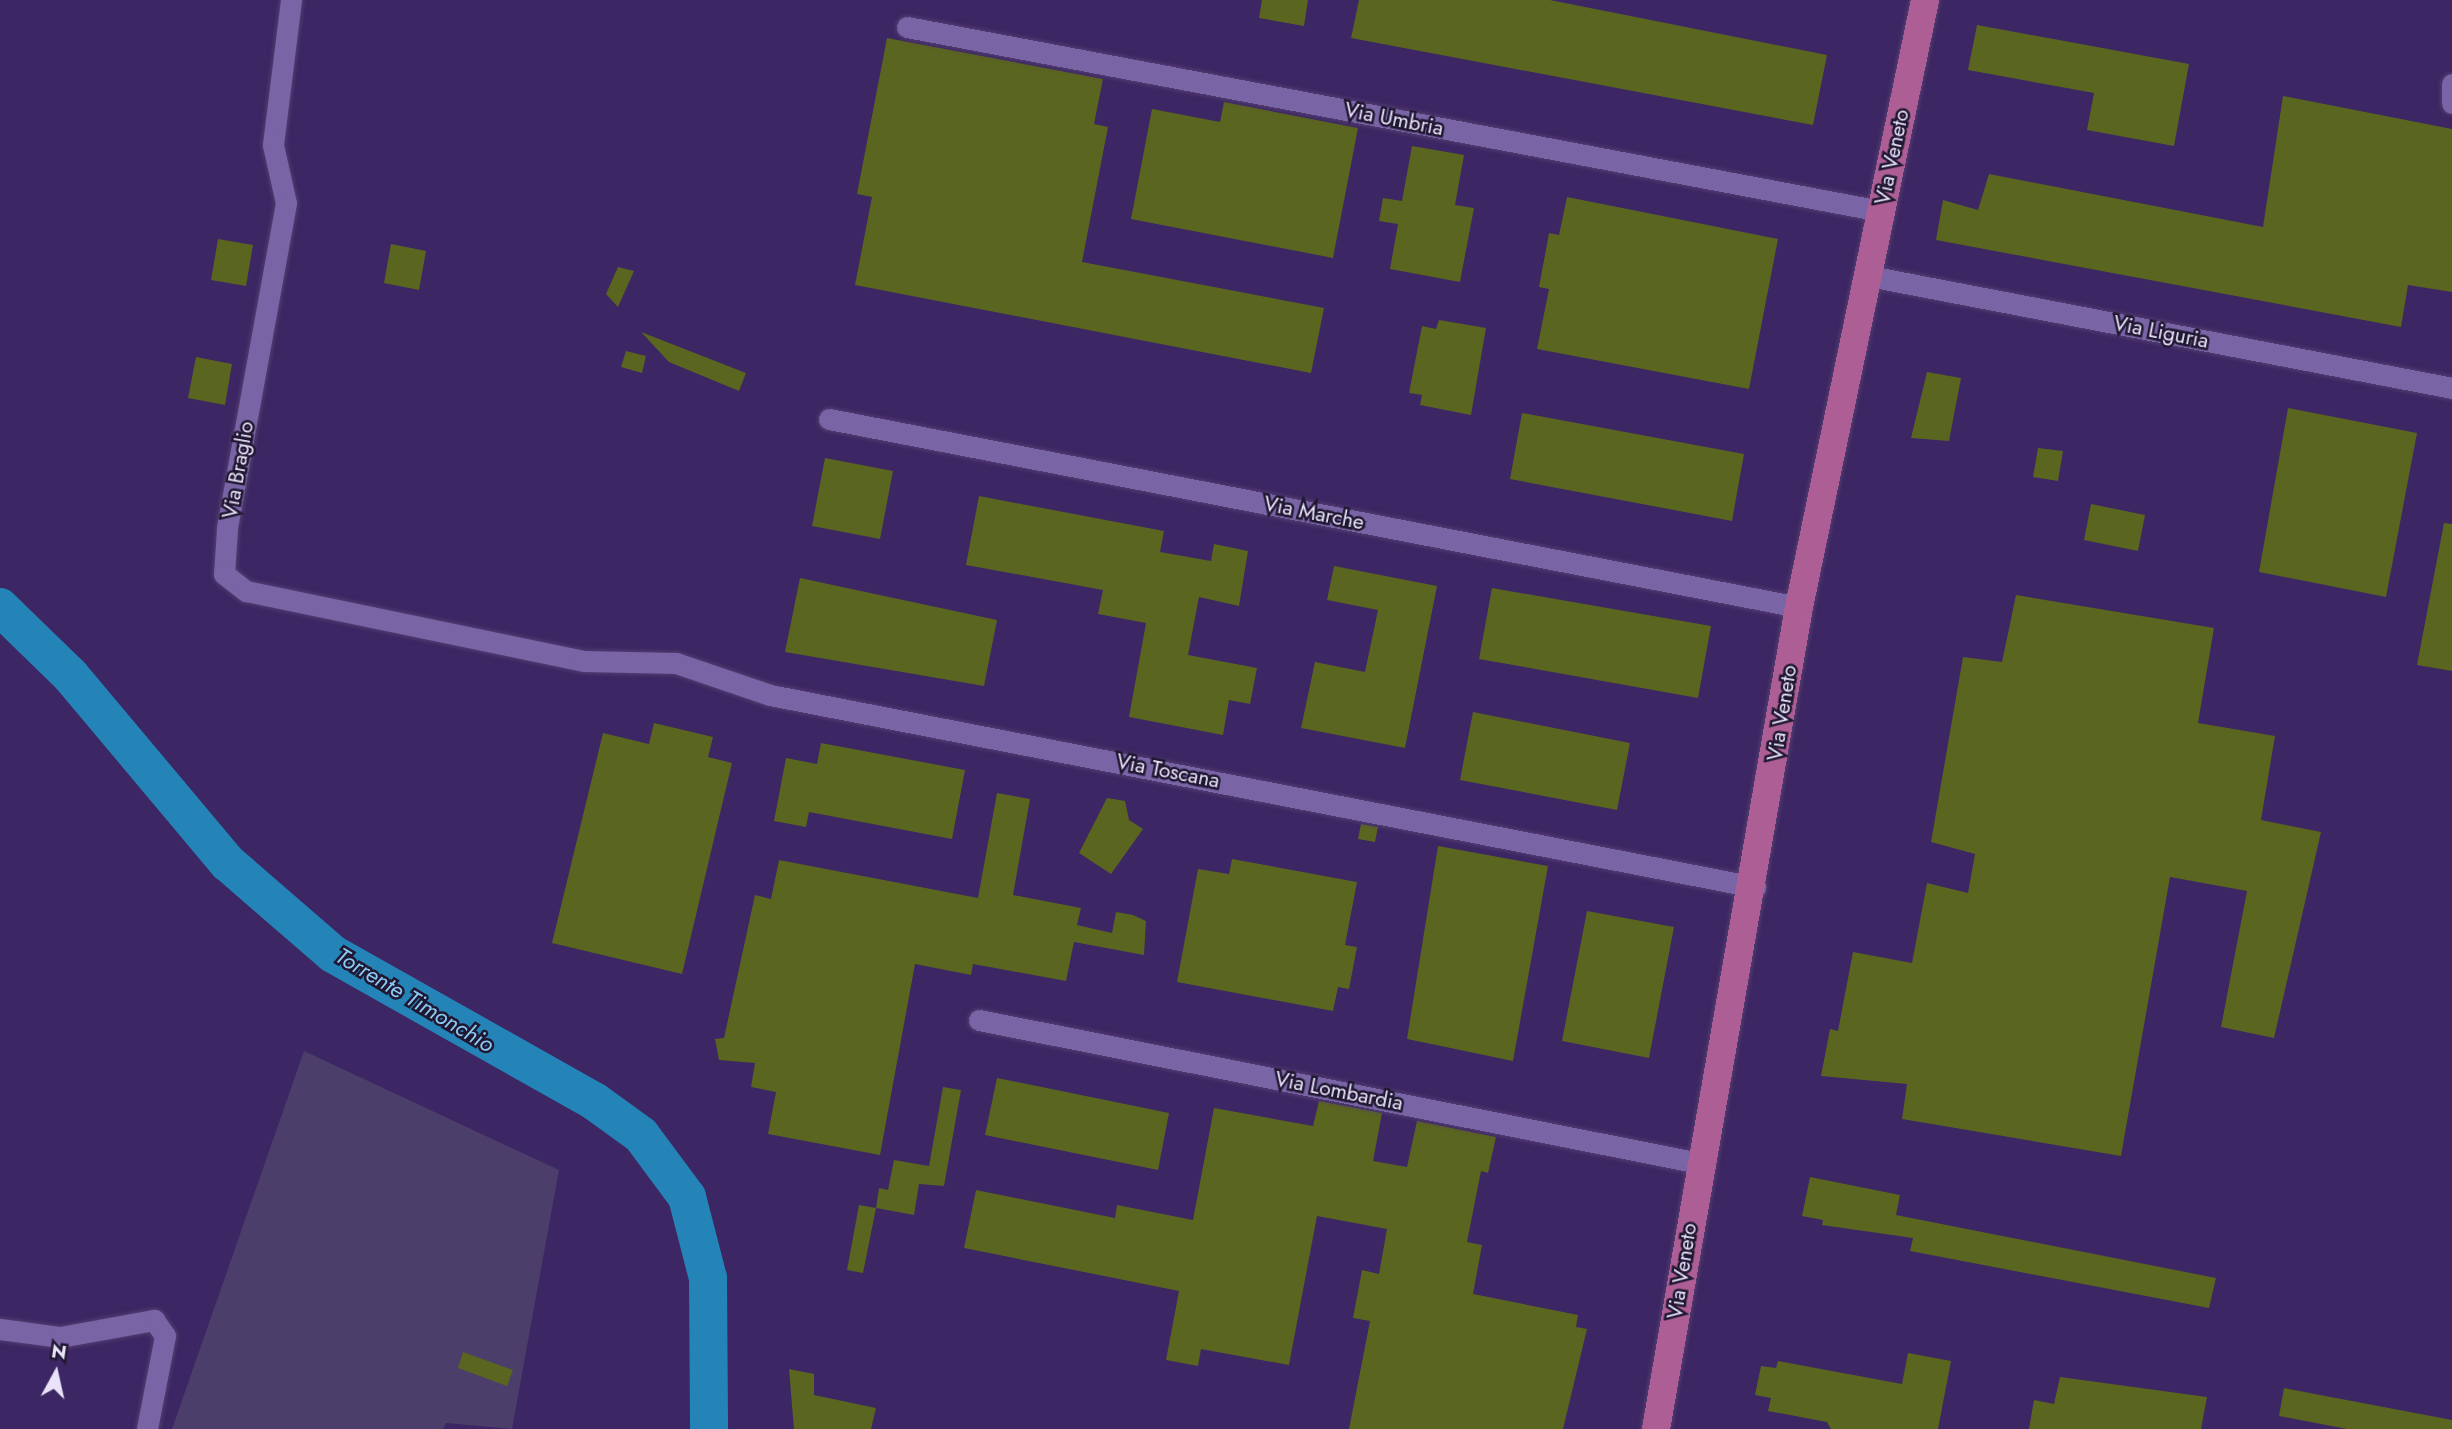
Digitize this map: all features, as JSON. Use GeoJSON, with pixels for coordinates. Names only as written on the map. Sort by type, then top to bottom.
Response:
{"type":"FeatureCollection","features":[{"type":"Feature","properties":{"kind":"main road","name":"Via Veneto"},"geometry":{"type":"LineString","coordinates":[[1663,1426],[1699,1163],[1755,887],[1800,607],[1925,0]]}},
{"type":"Feature","properties":{"kind":"street","name":"Via Braglio"},"geometry":{"type":"LineString","coordinates":[[291,0],[273,145],[286,203],[224,574],[246,590],[584,661]]}},
{"type":"Feature","properties":{"kind":"street","name":"Via Umbria"},"geometry":{"type":"LineString","coordinates":[[907,27],[1881,212]]}},
{"type":"Feature","properties":{"kind":"street"},"geometry":{"type":"LineString","coordinates":[[2452,84],[2452,103]]}},
{"type":"Feature","properties":{"kind":"street","name":"Via Liguria"},"geometry":{"type":"LineString","coordinates":[[1869,276],[2452,388]]}},
{"type":"Feature","properties":{"kind":"street","name":"Via Marche"},"geometry":{"type":"LineString","coordinates":[[829,419],[1800,607]]}},
{"type":"Feature","properties":{"kind":"street","name":"Via Toscana"},"geometry":{"type":"LineString","coordinates":[[584,661],[676,663],[770,695],[1755,887]]}},
{"type":"Feature","properties":{"kind":"street","name":"Via Lombardia"},"geometry":{"type":"LineString","coordinates":[[979,1020],[1699,1163]]}},
{"type":"Feature","properties":{"kind":"street"},"geometry":{"type":"LineString","coordinates":[[0,1329],[60,1337],[154,1320],[164,1336],[147,1429]]}},
{"type":"Feature","properties":{"kind":"shaded area"},"geometry":{"type":"Polygon","coordinates":[[[304,1051],[559,1170],[512,1429],[446,1423],[443,1429],[172,1429],[304,1051]]]}},
{"type":"Feature","properties":{"kind":"building"},"geometry":{"type":"Polygon","coordinates":[[[1262,0],[1308,0],[1304,26],[1259,18],[1262,0]]]}},
{"type":"Feature","properties":{"kind":"building"},"geometry":{"type":"Polygon","coordinates":[[[1359,0],[1550,0],[1827,55],[1813,125],[1351,38],[1359,0]]]}},
{"type":"Feature","properties":{"kind":"building"},"geometry":{"type":"Polygon","coordinates":[[[1977,25],[2189,64],[2174,146],[2087,130],[2094,93],[1968,70],[1977,25]]]}},
{"type":"Feature","properties":{"kind":"building"},"geometry":{"type":"Polygon","coordinates":[[[887,38],[1103,79],[1094,124],[1108,127],[1082,262],[1324,308],[1311,373],[855,285],[872,197],[857,194],[887,38]]]}},
{"type":"Feature","properties":{"kind":"building"},"geometry":{"type":"Polygon","coordinates":[[[2283,96],[2452,129],[2452,292],[2408,285],[2401,327],[1936,240],[1943,200],[1978,210],[1989,174],[2263,227],[2283,96]]]}},
{"type":"Feature","properties":{"kind":"building"},"geometry":{"type":"Polygon","coordinates":[[[1224,102],[1358,128],[1333,258],[1131,219],[1152,109],[1220,122],[1224,102]]]}},
{"type":"Feature","properties":{"kind":"building"},"geometry":{"type":"Polygon","coordinates":[[[1412,146],[1464,155],[1455,205],[1474,208],[1460,282],[1390,269],[1398,224],[1379,221],[1383,198],[1402,201],[1412,146]]]}},
{"type":"Feature","properties":{"kind":"building"},"geometry":{"type":"Polygon","coordinates":[[[1567,197],[1778,239],[1749,389],[1537,349],[1549,289],[1539,287],[1549,233],[1559,235],[1567,197]]]}},
{"type":"Feature","properties":{"kind":"building"},"geometry":{"type":"Polygon","coordinates":[[[218,239],[253,245],[246,286],[211,280],[218,239]]]}},
{"type":"Feature","properties":{"kind":"building"},"geometry":{"type":"Polygon","coordinates":[[[391,244],[426,251],[419,290],[384,283],[391,244]]]}},
{"type":"Feature","properties":{"kind":"building"},"geometry":{"type":"Polygon","coordinates":[[[618,267],[634,271],[618,307],[606,294],[618,267]]]}},
{"type":"Feature","properties":{"kind":"building"},"geometry":{"type":"Polygon","coordinates":[[[1439,320],[1486,328],[1471,415],[1420,405],[1422,395],[1409,393],[1422,326],[1436,329],[1439,320]]]}},
{"type":"Feature","properties":{"kind":"building"},"geometry":{"type":"Polygon","coordinates":[[[641,332],[746,373],[739,391],[669,362],[641,332]]]}},
{"type":"Feature","properties":{"kind":"building"},"geometry":{"type":"Polygon","coordinates":[[[626,351],[646,356],[642,373],[621,367],[626,351]]]}},
{"type":"Feature","properties":{"kind":"building"},"geometry":{"type":"Polygon","coordinates":[[[196,357],[232,364],[225,405],[188,398],[196,357]]]}},
{"type":"Feature","properties":{"kind":"building"},"geometry":{"type":"Polygon","coordinates":[[[1927,372],[1961,378],[1949,441],[1911,438],[1927,372]]]}},
{"type":"Feature","properties":{"kind":"building"},"geometry":{"type":"Polygon","coordinates":[[[2288,408],[2417,433],[2386,597],[2259,572],[2288,408]]]}},
{"type":"Feature","properties":{"kind":"building"},"geometry":{"type":"Polygon","coordinates":[[[1522,413],[1744,454],[1732,521],[1510,479],[1522,413]]]}},
{"type":"Feature","properties":{"kind":"building"},"geometry":{"type":"Polygon","coordinates":[[[2038,448],[2063,451],[2058,481],[2033,477],[2038,448]]]}},
{"type":"Feature","properties":{"kind":"building"},"geometry":{"type":"Polygon","coordinates":[[[825,458],[893,471],[880,539],[812,526],[825,458]]]}},
{"type":"Feature","properties":{"kind":"building"},"geometry":{"type":"Polygon","coordinates":[[[979,496],[1164,531],[1160,552],[1211,561],[1214,544],[1248,551],[1239,606],[1199,597],[1188,655],[1257,668],[1250,704],[1229,700],[1223,735],[1129,717],[1146,623],[1098,614],[1103,590],[966,565],[979,496]]]}},
{"type":"Feature","properties":{"kind":"building"},"geometry":{"type":"Polygon","coordinates":[[[2091,504],[2145,515],[2138,551],[2084,540],[2091,504]]]}},
{"type":"Feature","properties":{"kind":"building"},"geometry":{"type":"Polygon","coordinates":[[[2444,523],[2452,524],[2452,671],[2417,665],[2444,523]]]}},
{"type":"Feature","properties":{"kind":"building"},"geometry":{"type":"Polygon","coordinates":[[[1334,566],[1437,586],[1405,748],[1301,728],[1315,662],[1365,672],[1378,610],[1327,600],[1334,566]]]}},
{"type":"Feature","properties":{"kind":"building"},"geometry":{"type":"Polygon","coordinates":[[[800,578],[997,620],[984,686],[785,652],[800,578]]]}},
{"type":"Feature","properties":{"kind":"building"},"geometry":{"type":"Polygon","coordinates":[[[1492,588],[1711,626],[1698,698],[1479,659],[1492,588]]]}},
{"type":"Feature","properties":{"kind":"building"},"geometry":{"type":"Polygon","coordinates":[[[2016,595],[2214,628],[2198,723],[2275,736],[2261,820],[2321,832],[2274,1038],[2221,1027],[2247,891],[2170,877],[2121,1156],[1902,1119],[1907,1084],[1821,1076],[1830,1029],[1838,1031],[1853,952],[1912,963],[1927,883],[1968,893],[1975,854],[1931,842],[1963,657],[2002,662],[2016,595]]]}},
{"type":"Feature","properties":{"kind":"building"},"geometry":{"type":"Polygon","coordinates":[[[1473,712],[1630,743],[1617,810],[1460,780],[1473,712]]]}},
{"type":"Feature","properties":{"kind":"building"},"geometry":{"type":"Polygon","coordinates":[[[654,723],[713,737],[708,757],[732,763],[682,974],[552,943],[603,733],[649,744],[654,723]]]}},
{"type":"Feature","properties":{"kind":"building"},"geometry":{"type":"Polygon","coordinates":[[[821,743],[965,770],[952,839],[809,812],[806,827],[774,821],[786,758],[817,764],[821,743]]]}},
{"type":"Feature","properties":{"kind":"building"},"geometry":{"type":"Polygon","coordinates":[[[997,793],[1030,799],[1013,895],[1081,908],[1077,925],[1112,933],[1116,912],[1133,915],[1146,921],[1144,955],[1074,942],[1066,981],[973,964],[971,975],[915,964],[880,1155],[768,1134],[776,1092],[751,1087],[755,1063],[719,1060],[715,1039],[724,1038],[755,895],[771,899],[779,860],[978,898],[997,793]]]}},
{"type":"Feature","properties":{"kind":"building"},"geometry":{"type":"Polygon","coordinates":[[[1107,798],[1125,801],[1129,820],[1143,829],[1111,874],[1079,853],[1107,798]]]}},
{"type":"Feature","properties":{"kind":"building"},"geometry":{"type":"Polygon","coordinates":[[[1361,824],[1378,827],[1375,842],[1358,839],[1361,824]]]}},
{"type":"Feature","properties":{"kind":"building"},"geometry":{"type":"Polygon","coordinates":[[[1438,846],[1548,866],[1513,1061],[1407,1039],[1438,846]]]}},
{"type":"Feature","properties":{"kind":"building"},"geometry":{"type":"Polygon","coordinates":[[[1232,859],[1357,882],[1345,945],[1357,947],[1349,989],[1338,987],[1333,1011],[1177,982],[1198,869],[1229,874],[1232,859]]]}},
{"type":"Feature","properties":{"kind":"building"},"geometry":{"type":"Polygon","coordinates":[[[1587,911],[1674,927],[1649,1058],[1562,1041],[1587,911]]]}},
{"type":"Feature","properties":{"kind":"building"},"geometry":{"type":"Polygon","coordinates":[[[997,1078],[1169,1113],[1158,1170],[985,1135],[997,1078]]]}},
{"type":"Feature","properties":{"kind":"building"},"geometry":{"type":"Polygon","coordinates":[[[943,1087],[961,1090],[944,1186],[919,1184],[914,1215],[876,1208],[879,1188],[888,1190],[894,1160],[929,1166],[943,1087]]]}},
{"type":"Feature","properties":{"kind":"building"},"geometry":{"type":"Polygon","coordinates":[[[1319,1101],[1382,1113],[1373,1161],[1407,1167],[1417,1121],[1496,1137],[1488,1173],[1481,1171],[1467,1242],[1482,1245],[1473,1294],[1578,1315],[1576,1327],[1587,1329],[1563,1429],[1349,1429],[1370,1321],[1353,1318],[1362,1270],[1379,1274],[1387,1229],[1317,1216],[1289,1365],[1201,1349],[1198,1366],[1166,1360],[1179,1291],[964,1248],[976,1190],[1115,1218],[1117,1205],[1193,1220],[1214,1108],[1313,1126],[1319,1101]]]}},
{"type":"Feature","properties":{"kind":"building"},"geometry":{"type":"Polygon","coordinates":[[[1810,1177],[1900,1195],[1896,1215],[2216,1278],[2209,1308],[1910,1251],[1913,1238],[1822,1225],[1823,1220],[1802,1216],[1810,1177]]]}},
{"type":"Feature","properties":{"kind":"building"},"geometry":{"type":"Polygon","coordinates":[[[859,1205],[876,1208],[863,1273],[847,1270],[859,1205]]]}},
{"type":"Feature","properties":{"kind":"building"},"geometry":{"type":"Polygon","coordinates":[[[463,1352],[513,1370],[507,1386],[458,1368],[463,1352]]]}},
{"type":"Feature","properties":{"kind":"building"},"geometry":{"type":"Polygon","coordinates":[[[1908,1353],[1951,1361],[1938,1429],[1831,1429],[1827,1422],[1768,1411],[1771,1398],[1755,1395],[1761,1366],[1776,1368],[1778,1361],[1902,1384],[1908,1353]]]}},
{"type":"Feature","properties":{"kind":"building"},"geometry":{"type":"Polygon","coordinates":[[[789,1369],[814,1374],[814,1395],[876,1408],[871,1429],[794,1429],[789,1369]]]}},
{"type":"Feature","properties":{"kind":"building"},"geometry":{"type":"Polygon","coordinates":[[[2060,1377],[2207,1397],[2201,1429],[2029,1429],[2034,1400],[2054,1404],[2060,1377]]]}},
{"type":"Feature","properties":{"kind":"building"},"geometry":{"type":"Polygon","coordinates":[[[2284,1388],[2452,1420],[2452,1429],[2347,1429],[2279,1416],[2284,1388]]]}},
{"type":"Feature","properties":{"kind":"waterway","name":"Torrente Timonchio"},"geometry":{"type":"LineString","coordinates":[[0,607],[70,675],[228,863],[333,954],[594,1101],[641,1135],[687,1197],[708,1278],[709,1429]]}}]}
